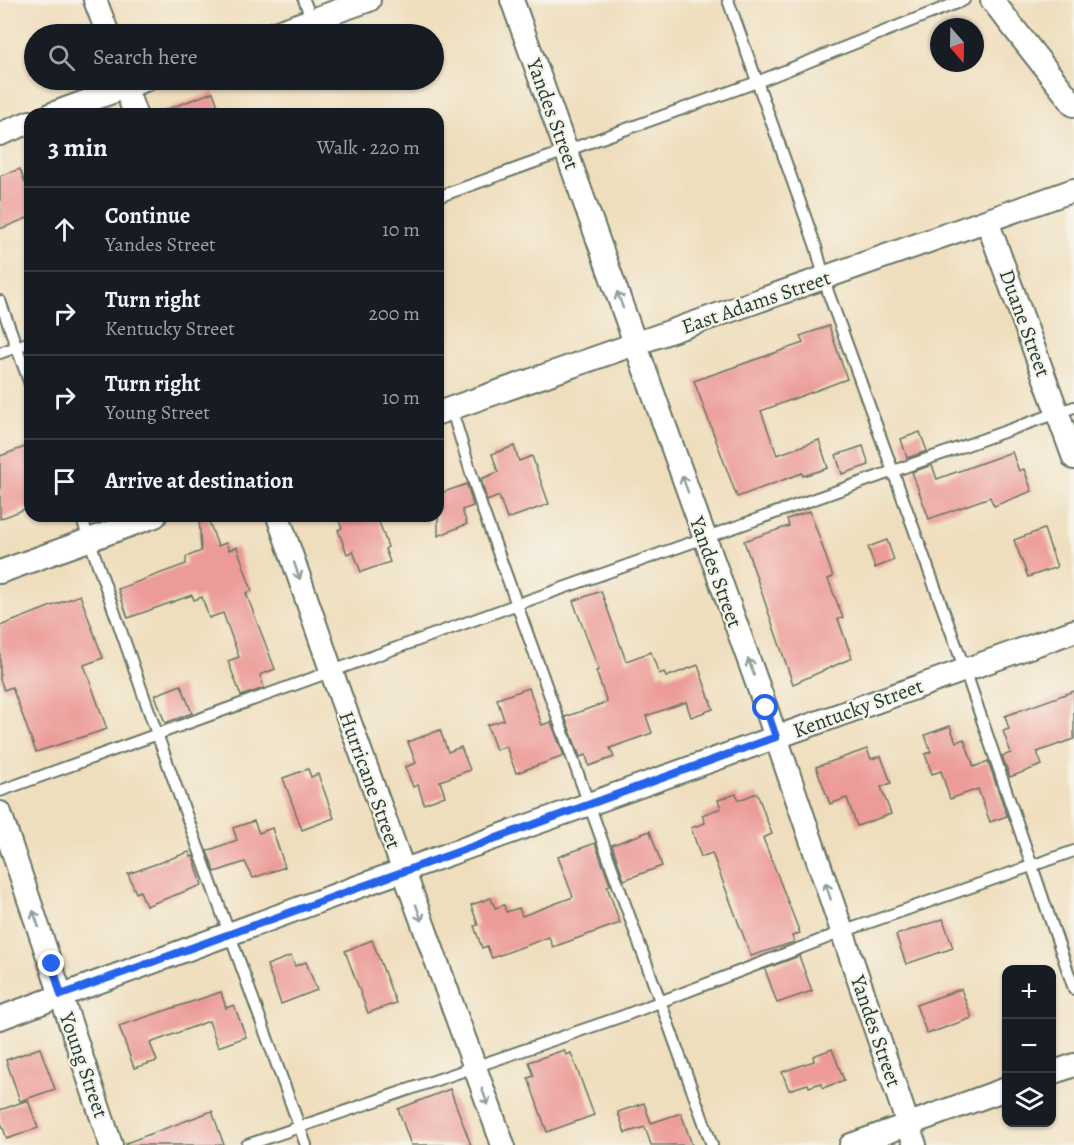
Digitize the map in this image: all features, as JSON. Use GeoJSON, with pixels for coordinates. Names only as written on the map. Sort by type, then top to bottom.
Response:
{"type":"FeatureCollection","features":[{"type":"Feature","properties":{"kind":"street"},"geometry":{"type":"LineString","coordinates":[[95,0],[104,24]]}},
{"type":"Feature","properties":{"kind":"street"},"geometry":{"type":"LineString","coordinates":[[287,24],[308,10],[369,0]]}},
{"type":"Feature","properties":{"kind":"street","name":"Yandes Street"},"geometry":{"type":"LineString","coordinates":[[512,0],[776,737],[912,1135]]}},
{"type":"Feature","properties":{"kind":"street"},"geometry":{"type":"LineString","coordinates":[[992,0],[1074,105]]}},
{"type":"Feature","properties":{"kind":"street"},"geometry":{"type":"LineString","coordinates":[[67,108],[112,90]]}},
{"type":"Feature","properties":{"kind":"street"},"geometry":{"type":"LineString","coordinates":[[133,90],[134,108]]}},
{"type":"Feature","properties":{"kind":"street"},"geometry":{"type":"LineString","coordinates":[[0,134],[24,124]]}},
{"type":"Feature","properties":{"kind":"street","name":"East Adams Street"},"geometry":{"type":"LineString","coordinates":[[445,410],[1074,190]]}},
{"type":"Feature","properties":{"kind":"street","name":"Duane Street"},"geometry":{"type":"LineString","coordinates":[[987,221],[1066,410],[1074,458]]}},
{"type":"Feature","properties":{"kind":"street"},"geometry":{"type":"LineString","coordinates":[[0,572],[139,522]]}},
{"type":"Feature","properties":{"kind":"street","name":"Hurricane Street"},"geometry":{"type":"LineString","coordinates":[[280,522],[332,673],[503,1145]]}},
{"type":"Feature","properties":{"kind":"street","name":"Kentucky Street"},"geometry":{"type":"LineString","coordinates":[[0,1018],[229,933],[1074,631]]}},
{"type":"Feature","properties":{"kind":"street","name":"Young Street"},"geometry":{"type":"LineString","coordinates":[[0,813],[111,1145]]}},
{"type":"Feature","properties":{"kind":"street"},"geometry":{"type":"LineString","coordinates":[[1056,1072],[1074,1065]]}},
{"type":"Feature","properties":{"kind":"street"},"geometry":{"type":"LineString","coordinates":[[851,1145],[912,1135],[1002,1091]]}},
{"type":"Feature","properties":{"kind":"lane"},"geometry":{"type":"LineString","coordinates":[[728,0],[827,278],[828,292],[965,670],[1074,989]]}},
{"type":"Feature","properties":{"kind":"lane"},"geometry":{"type":"LineString","coordinates":[[444,195],[757,82],[964,0]]}},
{"type":"Feature","properties":{"kind":"lane"},"geometry":{"type":"LineString","coordinates":[[0,301],[24,369]]}},
{"type":"Feature","properties":{"kind":"lane"},"geometry":{"type":"LineString","coordinates":[[0,353],[24,345]]}},
{"type":"Feature","properties":{"kind":"lane"},"geometry":{"type":"LineString","coordinates":[[445,410],[518,604],[712,1145]]}},
{"type":"Feature","properties":{"kind":"lane"},"geometry":{"type":"LineString","coordinates":[[0,791],[1066,410]]}},
{"type":"Feature","properties":{"kind":"lane"},"geometry":{"type":"LineString","coordinates":[[83,522],[157,734],[306,1145]]}},
{"type":"Feature","properties":{"kind":"lane"},"geometry":{"type":"LineString","coordinates":[[247,1145],[661,1001],[842,932],[1074,850]]}},
{"type":"Feature","properties":{"kind":"building"},"geometry":{"type":"Polygon","coordinates":[[[213,92],[219,108],[171,108],[213,92]]]}},
{"type":"Feature","properties":{"kind":"building"},"geometry":{"type":"Polygon","coordinates":[[[20,169],[24,180],[24,219],[0,229],[0,176],[20,169]]]}},
{"type":"Feature","properties":{"kind":"building"},"geometry":{"type":"Polygon","coordinates":[[[829,326],[847,379],[761,411],[777,455],[819,440],[828,468],[803,476],[802,473],[737,497],[694,381],[803,343],[800,336],[829,326]]]}},
{"type":"Feature","properties":{"kind":"building"},"geometry":{"type":"Polygon","coordinates":[[[920,432],[927,451],[907,458],[901,439],[920,432]]]}},
{"type":"Feature","properties":{"kind":"building"},"geometry":{"type":"Polygon","coordinates":[[[514,446],[519,461],[532,456],[549,504],[507,519],[499,496],[487,501],[481,479],[498,472],[492,454],[514,446]]]}},
{"type":"Feature","properties":{"kind":"building"},"geometry":{"type":"Polygon","coordinates":[[[863,446],[869,465],[842,474],[836,455],[863,446]]]}},
{"type":"Feature","properties":{"kind":"building"},"geometry":{"type":"Polygon","coordinates":[[[24,447],[24,509],[0,519],[0,456],[24,447]]]}},
{"type":"Feature","properties":{"kind":"building"},"geometry":{"type":"Polygon","coordinates":[[[1012,452],[1019,471],[1024,469],[1032,491],[994,506],[990,497],[929,519],[912,472],[932,465],[937,479],[1012,452]]]}},
{"type":"Feature","properties":{"kind":"building"},"geometry":{"type":"Polygon","coordinates":[[[467,484],[473,506],[462,510],[467,524],[438,536],[438,522],[444,522],[444,492],[467,484]]]}},
{"type":"Feature","properties":{"kind":"building"},"geometry":{"type":"Polygon","coordinates":[[[810,511],[833,577],[828,579],[843,618],[838,619],[852,658],[793,684],[744,541],[789,526],[787,519],[810,511]]]}},
{"type":"Feature","properties":{"kind":"building"},"geometry":{"type":"Polygon","coordinates":[[[199,522],[209,522],[218,546],[226,543],[229,550],[237,547],[252,591],[246,593],[275,669],[260,675],[264,688],[241,696],[228,661],[239,657],[223,613],[209,618],[202,597],[194,600],[192,595],[128,618],[118,589],[186,564],[186,557],[201,551],[199,522]]]}},
{"type":"Feature","properties":{"kind":"building"},"geometry":{"type":"Polygon","coordinates":[[[340,522],[379,522],[388,547],[385,549],[390,562],[361,572],[353,551],[347,554],[338,530],[342,528],[340,522]]]}},
{"type":"Feature","properties":{"kind":"building"},"geometry":{"type":"Polygon","coordinates":[[[1044,529],[1057,567],[1028,577],[1014,540],[1044,529]]]}},
{"type":"Feature","properties":{"kind":"building"},"geometry":{"type":"Polygon","coordinates":[[[887,540],[894,560],[875,568],[868,547],[887,540]]]}},
{"type":"Feature","properties":{"kind":"building"},"geometry":{"type":"Polygon","coordinates":[[[601,591],[626,661],[651,652],[659,674],[664,672],[666,677],[698,665],[713,709],[691,717],[686,702],[646,716],[652,733],[610,748],[614,757],[589,766],[586,755],[580,757],[565,717],[607,702],[596,671],[599,670],[573,601],[601,591]]]}},
{"type":"Feature","properties":{"kind":"building"},"geometry":{"type":"Polygon","coordinates":[[[80,595],[103,658],[84,665],[107,729],[36,752],[12,687],[4,690],[0,679],[0,626],[80,595]]]}},
{"type":"Feature","properties":{"kind":"building"},"geometry":{"type":"Polygon","coordinates":[[[181,685],[192,713],[165,723],[155,695],[181,685]]]}},
{"type":"Feature","properties":{"kind":"building"},"geometry":{"type":"Polygon","coordinates":[[[529,688],[542,725],[551,722],[564,756],[516,773],[506,746],[496,750],[487,725],[504,720],[497,699],[529,688]]]}},
{"type":"Feature","properties":{"kind":"building"},"geometry":{"type":"Polygon","coordinates":[[[1074,691],[1074,739],[1037,752],[1042,765],[1010,777],[1002,756],[1011,753],[1003,731],[1009,729],[1005,716],[1074,691]]]}},
{"type":"Feature","properties":{"kind":"building"},"geometry":{"type":"Polygon","coordinates":[[[950,726],[956,742],[964,739],[974,767],[988,761],[1007,816],[990,822],[978,789],[950,799],[941,771],[932,774],[925,754],[931,752],[925,735],[950,726]]]}},
{"type":"Feature","properties":{"kind":"building"},"geometry":{"type":"Polygon","coordinates":[[[440,730],[448,752],[461,747],[470,770],[440,781],[445,796],[424,804],[418,785],[413,787],[405,767],[416,763],[408,742],[440,730]]]}},
{"type":"Feature","properties":{"kind":"building"},"geometry":{"type":"Polygon","coordinates":[[[867,749],[871,759],[881,756],[891,783],[881,787],[891,814],[857,826],[847,798],[830,804],[816,767],[867,749]]]}},
{"type":"Feature","properties":{"kind":"building"},"geometry":{"type":"Polygon","coordinates":[[[308,769],[311,777],[318,774],[334,818],[302,830],[283,778],[308,769]]]}},
{"type":"Feature","properties":{"kind":"building"},"geometry":{"type":"Polygon","coordinates":[[[757,793],[772,834],[763,838],[800,933],[792,936],[794,942],[751,956],[712,853],[701,857],[691,828],[705,823],[702,815],[721,808],[718,800],[736,794],[739,800],[757,793]]]}},
{"type":"Feature","properties":{"kind":"building"},"geometry":{"type":"Polygon","coordinates":[[[254,821],[259,833],[272,828],[285,867],[253,878],[245,862],[215,872],[207,851],[237,840],[233,828],[254,821]]]}},
{"type":"Feature","properties":{"kind":"building"},"geometry":{"type":"Polygon","coordinates":[[[650,831],[662,866],[624,880],[612,845],[650,831]]]}},
{"type":"Feature","properties":{"kind":"building"},"geometry":{"type":"Polygon","coordinates":[[[595,843],[620,923],[553,947],[549,937],[492,958],[487,946],[482,948],[474,926],[478,925],[471,905],[491,898],[495,908],[504,905],[506,912],[519,908],[522,916],[573,897],[558,857],[595,843]]]}},
{"type":"Feature","properties":{"kind":"building"},"geometry":{"type":"Polygon","coordinates":[[[189,852],[191,857],[193,856],[202,885],[146,906],[140,891],[136,893],[128,874],[189,852]]]}},
{"type":"Feature","properties":{"kind":"building"},"geometry":{"type":"Polygon","coordinates":[[[943,919],[953,948],[906,964],[896,935],[943,919]]]}},
{"type":"Feature","properties":{"kind":"building"},"geometry":{"type":"Polygon","coordinates":[[[372,940],[396,1003],[368,1013],[345,951],[372,940]]]}},
{"type":"Feature","properties":{"kind":"building"},"geometry":{"type":"Polygon","coordinates":[[[291,956],[295,966],[306,962],[317,990],[281,1004],[267,965],[291,956]]]}},
{"type":"Feature","properties":{"kind":"building"},"geometry":{"type":"Polygon","coordinates":[[[799,956],[812,991],[777,1003],[765,969],[799,956]]]}},
{"type":"Feature","properties":{"kind":"building"},"geometry":{"type":"Polygon","coordinates":[[[961,989],[972,1018],[927,1034],[916,1005],[961,989]]]}},
{"type":"Feature","properties":{"kind":"building"},"geometry":{"type":"Polygon","coordinates":[[[221,992],[226,1008],[234,1005],[246,1037],[218,1047],[209,1021],[150,1043],[157,1061],[134,1068],[119,1026],[221,992]]]}},
{"type":"Feature","properties":{"kind":"building"},"geometry":{"type":"Polygon","coordinates":[[[40,1048],[55,1089],[20,1101],[6,1060],[40,1048]]]}},
{"type":"Feature","properties":{"kind":"building"},"geometry":{"type":"Polygon","coordinates":[[[832,1049],[844,1080],[823,1088],[821,1083],[809,1087],[808,1084],[789,1090],[782,1072],[814,1061],[813,1056],[832,1049]]]}},
{"type":"Feature","properties":{"kind":"building"},"geometry":{"type":"Polygon","coordinates":[[[564,1050],[566,1055],[571,1053],[594,1115],[547,1132],[528,1078],[534,1076],[529,1062],[564,1050]]]}},
{"type":"Feature","properties":{"kind":"building"},"geometry":{"type":"Polygon","coordinates":[[[450,1089],[471,1145],[411,1145],[398,1109],[450,1089]]]}},
{"type":"Feature","properties":{"kind":"building"},"geometry":{"type":"Polygon","coordinates":[[[28,1100],[38,1128],[7,1139],[0,1120],[0,1110],[28,1100]]]}},
{"type":"Feature","properties":{"kind":"building"},"geometry":{"type":"Polygon","coordinates":[[[644,1103],[651,1123],[681,1113],[692,1145],[651,1145],[645,1127],[625,1133],[618,1112],[644,1103]]]}},
{"type":"Feature","properties":{"kind":"building"},"geometry":{"type":"Polygon","coordinates":[[[212,1111],[224,1145],[126,1145],[126,1143],[212,1111]]]}},
{"type":"Feature","properties":{"kind":"route"},"geometry":{"type":"LineString","coordinates":[[52,964],[61,995],[776,737],[766,708]]}}]}
